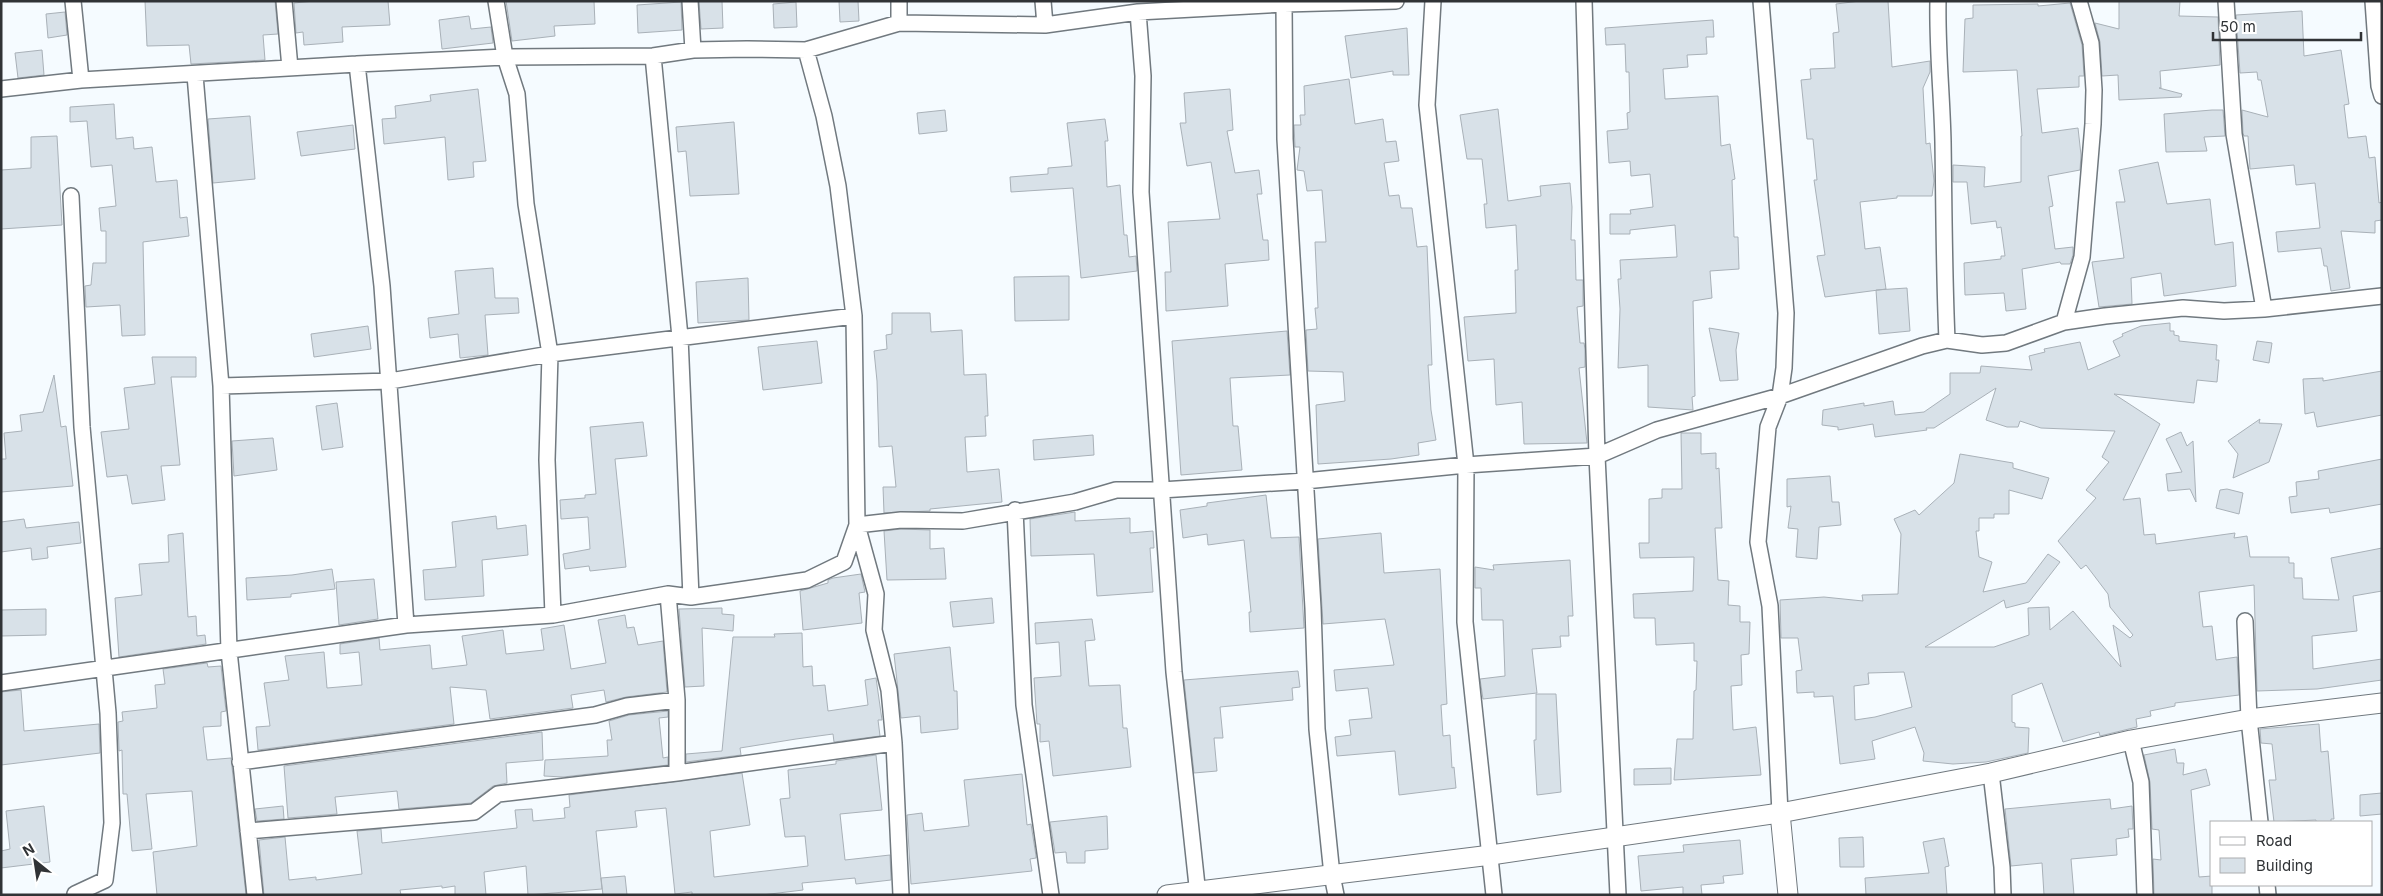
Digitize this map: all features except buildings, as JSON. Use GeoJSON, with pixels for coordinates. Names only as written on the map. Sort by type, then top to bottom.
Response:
{"type":"FeatureCollection","features":[{"type":"Feature","properties":{"kind":"street"},"geometry":{"type":"LineString","coordinates":[[73,1],[81,80]]}},
{"type":"Feature","properties":{"kind":"street"},"geometry":{"type":"LineString","coordinates":[[284,1],[290,68]]}},
{"type":"Feature","properties":{"kind":"street"},"geometry":{"type":"LineString","coordinates":[[496,1],[505,57],[517,94],[526,204],[550,354],[547,460],[553,616]]}},
{"type":"Feature","properties":{"kind":"street"},"geometry":{"type":"LineString","coordinates":[[690,1],[693,50]]}},
{"type":"Feature","properties":{"kind":"street"},"geometry":{"type":"LineString","coordinates":[[899,1],[899,23]]}},
{"type":"Feature","properties":{"kind":"street"},"geometry":{"type":"LineString","coordinates":[[1043,1],[1044,25]]}},
{"type":"Feature","properties":{"kind":"street"},"geometry":{"type":"LineString","coordinates":[[1,89],[81,80],[195,75],[357,64],[505,57],[653,56],[693,50],[806,50],[899,23],[1044,25],[1138,12],[1284,4],[1396,1]]}},
{"type":"Feature","properties":{"kind":"street"},"geometry":{"type":"LineString","coordinates":[[1433,1],[1427,105],[1466,465],[1465,622],[1494,895]]}},
{"type":"Feature","properties":{"kind":"street"},"geometry":{"type":"LineString","coordinates":[[1584,1],[1596,456],[1618,895]]}},
{"type":"Feature","properties":{"kind":"street"},"geometry":{"type":"LineString","coordinates":[[1761,1],[1786,312],[1784,368],[1780,396],[1768,427],[1758,542],[1770,606],[1780,813],[1788,895]]}},
{"type":"Feature","properties":{"kind":"street"},"geometry":{"type":"LineString","coordinates":[[1938,1],[1937,45],[1943,141],[1943,243],[1947,340]]}},
{"type":"Feature","properties":{"kind":"street"},"geometry":{"type":"LineString","coordinates":[[2064,322],[2082,257],[2093,124],[2094,90],[2090,43],[2079,1]]}},
{"type":"Feature","properties":{"kind":"street"},"geometry":{"type":"LineString","coordinates":[[2226,1],[2234,134],[2264,309]]}},
{"type":"Feature","properties":{"kind":"street"},"geometry":{"type":"LineString","coordinates":[[2373,1],[2379,86],[2382,96]]}},
{"type":"Feature","properties":{"kind":"street"},"geometry":{"type":"LineString","coordinates":[[1284,4],[1285,138],[1317,729],[1332,876],[1336,895]]}},
{"type":"Feature","properties":{"kind":"street"},"geometry":{"type":"LineString","coordinates":[[1138,12],[1143,76],[1141,192],[1161,490],[1174,672],[1198,894]]}},
{"type":"Feature","properties":{"kind":"street"},"geometry":{"type":"LineString","coordinates":[[806,50],[824,116],[838,186],[854,316],[857,524],[876,594],[874,630],[889,690],[894,743],[901,895]]}},
{"type":"Feature","properties":{"kind":"street"},"geometry":{"type":"LineString","coordinates":[[653,56],[680,337],[691,597]]}},
{"type":"Feature","properties":{"kind":"street"},"geometry":{"type":"LineString","coordinates":[[357,64],[382,286],[406,625]]}},
{"type":"Feature","properties":{"kind":"street"},"geometry":{"type":"LineString","coordinates":[[195,75],[221,386],[229,651],[255,895]]}},
{"type":"Feature","properties":{"kind":"street"},"geometry":{"type":"LineString","coordinates":[[71,196],[82,427],[102,669],[108,713],[112,823],[105,880],[75,894]]}},
{"type":"Feature","properties":{"kind":"street"},"geometry":{"type":"LineString","coordinates":[[857,524],[902,520],[963,520],[1015,510],[1075,502],[1116,490],[1161,490],[1305,481],[1466,465],[1596,456],[1657,430],[1780,396],[1922,346],[1947,340],[1982,345],[2006,343],[2064,322],[2183,308],[2224,311],[2264,309],[2382,296]]}},
{"type":"Feature","properties":{"kind":"street"},"geometry":{"type":"LineString","coordinates":[[221,386],[390,380],[550,354],[854,316]]}},
{"type":"Feature","properties":{"kind":"street"},"geometry":{"type":"LineString","coordinates":[[1015,510],[1024,705],[1051,895]]}},
{"type":"Feature","properties":{"kind":"street"},"geometry":{"type":"LineString","coordinates":[[1,683],[406,625],[553,616],[668,594],[691,597],[807,580],[844,562],[857,524]]}},
{"type":"Feature","properties":{"kind":"street"},"geometry":{"type":"LineString","coordinates":[[668,594],[677,700],[677,773]]}},
{"type":"Feature","properties":{"kind":"street"},"geometry":{"type":"LineString","coordinates":[[2246,621],[2249,718],[2260,821]]}},
{"type":"Feature","properties":{"kind":"street"},"geometry":{"type":"LineString","coordinates":[[240,762],[595,715],[627,706],[677,700]]}},
{"type":"Feature","properties":{"kind":"street"},"geometry":{"type":"LineString","coordinates":[[1167,895],[1198,894],[1491,855],[1780,813],[1991,773],[2131,740],[2249,718],[2382,703]]}},
{"type":"Feature","properties":{"kind":"street"},"geometry":{"type":"LineString","coordinates":[[2131,740],[2141,782],[2145,895]]}},
{"type":"Feature","properties":{"kind":"street"},"geometry":{"type":"LineString","coordinates":[[248,831],[474,812],[498,794],[677,773],[894,743]]}},
{"type":"Feature","properties":{"kind":"street"},"geometry":{"type":"LineString","coordinates":[[1991,773],[2002,868],[2003,895]]}}]}
